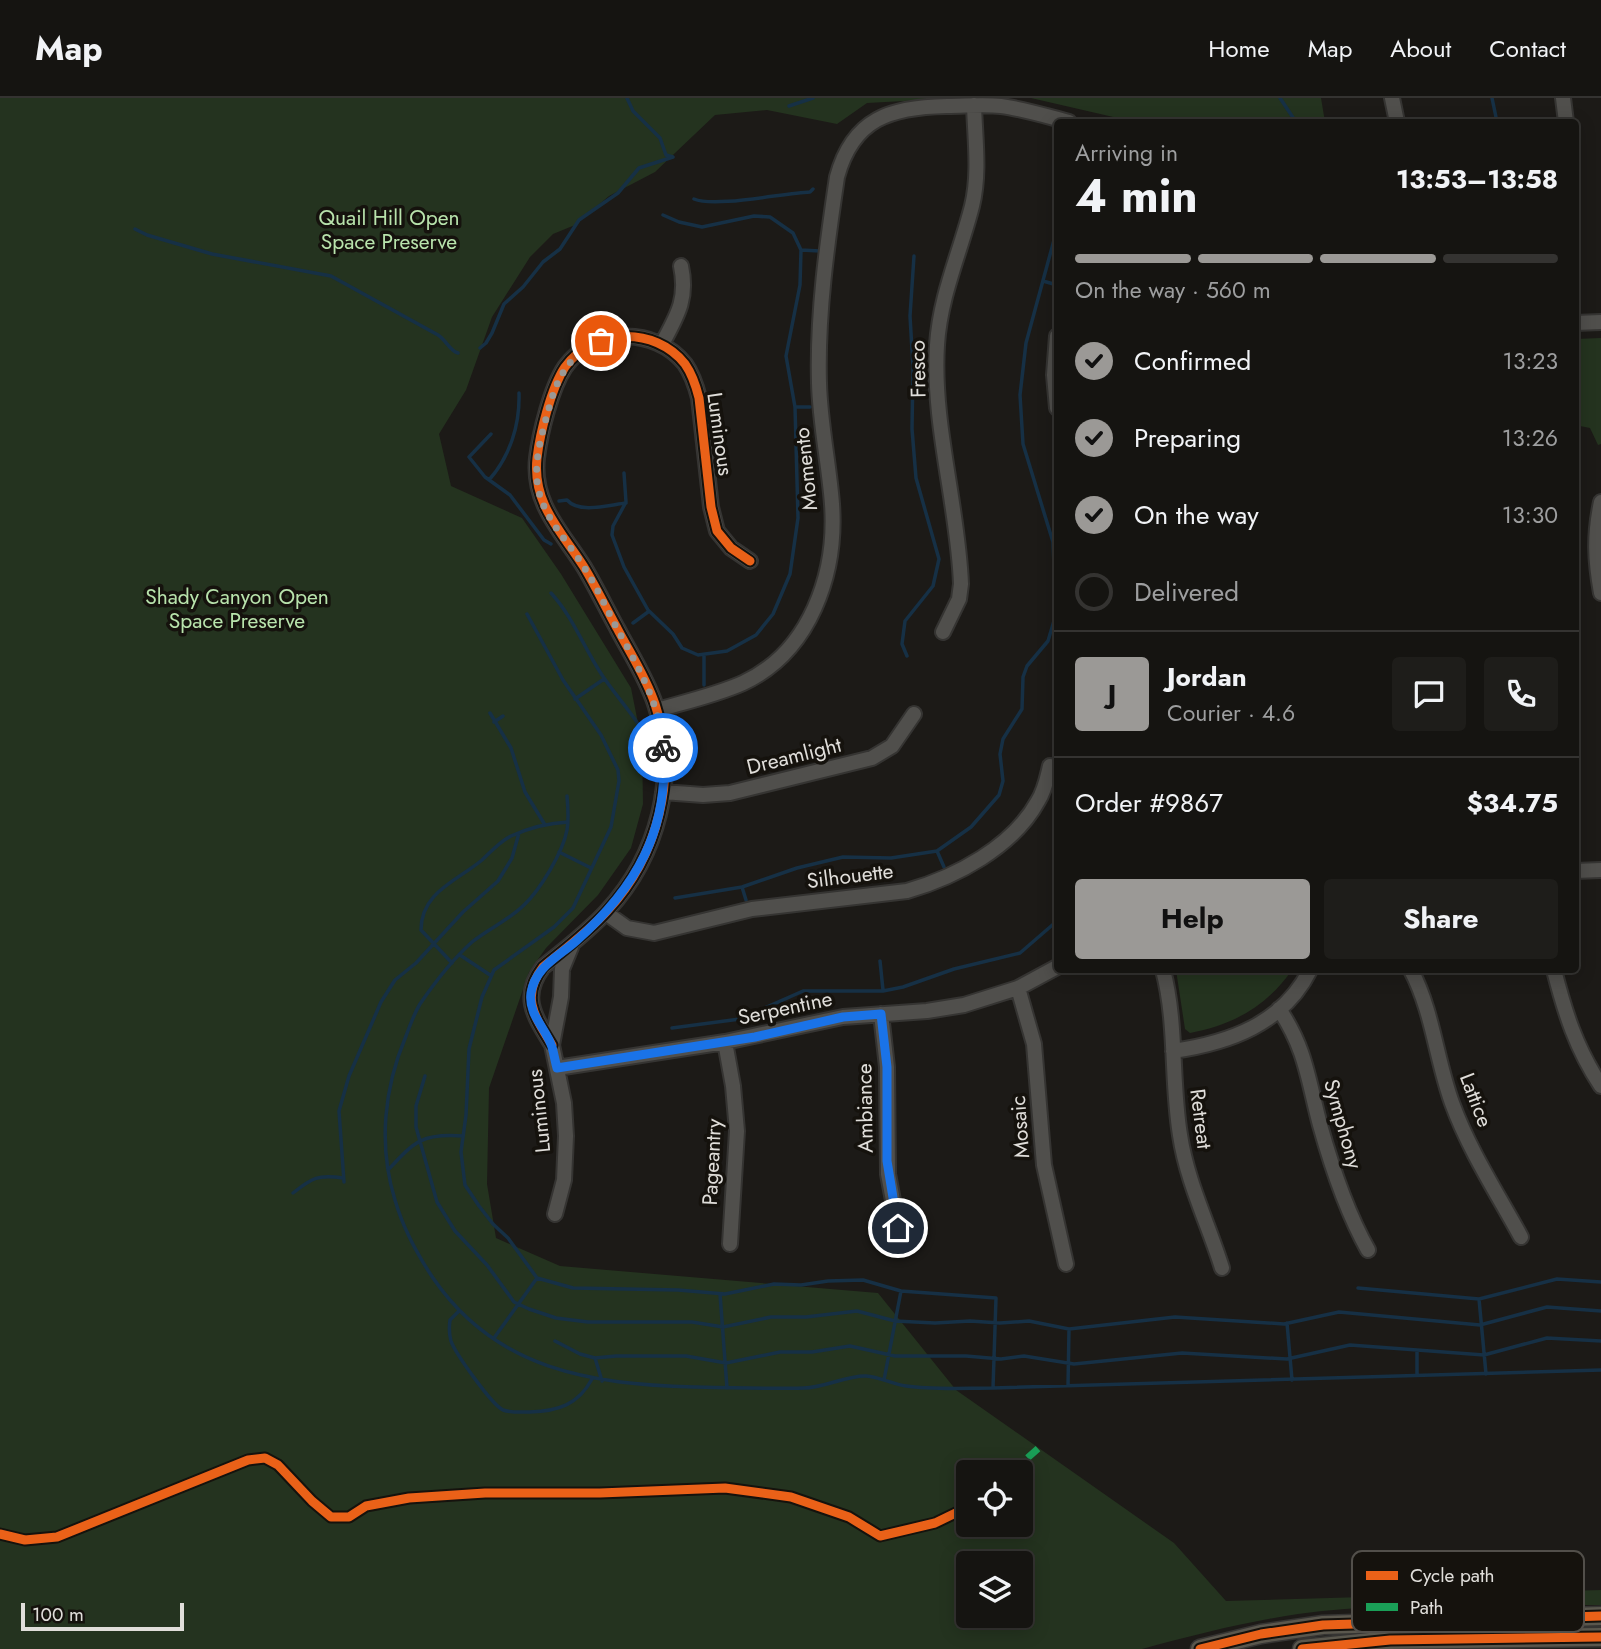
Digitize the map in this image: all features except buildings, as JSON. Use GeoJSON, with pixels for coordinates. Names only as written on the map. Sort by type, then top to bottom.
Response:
{"type":"FeatureCollection","features":[{"type":"Feature","properties":{"kind":"main road"},"geometry":{"type":"LineString","coordinates":[[1199,1649],[1261,1634],[1323,1625],[1352,1624]]}},
{"type":"Feature","properties":{"kind":"main road"},"geometry":{"type":"LineString","coordinates":[[1386,1632],[1390,1640]]}},
{"type":"Feature","properties":{"kind":"main road"},"geometry":{"type":"LineString","coordinates":[[1302,1649],[1390,1640],[1601,1637]]}},
{"type":"Feature","properties":{"kind":"street"},"geometry":{"type":"LineString","coordinates":[[1392,98],[1396,119]]}},
{"type":"Feature","properties":{"kind":"street"},"geometry":{"type":"LineString","coordinates":[[1563,98],[1566,119]]}},
{"type":"Feature","properties":{"kind":"street"},"geometry":{"type":"LineString","coordinates":[[974,105],[1008,107],[1057,119]]}},
{"type":"Feature","properties":{"kind":"street","name":"Momento"},"geometry":{"type":"LineString","coordinates":[[657,710],[743,682],[782,655],[810,620],[821,594],[830,549],[832,505],[819,386],[822,314],[836,177],[841,162],[859,134],[875,121],[900,110],[974,105]]}},
{"type":"Feature","properties":{"kind":"street","name":"Fresco"},"geometry":{"type":"LineString","coordinates":[[943,632],[960,598],[961,584],[939,399],[937,344],[944,297],[972,206],[977,160],[974,105]]}},
{"type":"Feature","properties":{"kind":"street"},"geometry":{"type":"LineString","coordinates":[[662,344],[682,300],[684,284],[681,266]]}},
{"type":"Feature","properties":{"kind":"street"},"geometry":{"type":"LineString","coordinates":[[1579,323],[1601,322]]}},
{"type":"Feature","properties":{"kind":"street","name":"Luminous"},"geometry":{"type":"LineString","coordinates":[[555,1214],[564,1180],[564,1103],[552,1045],[533,1012],[531,992],[543,967],[606,913],[631,881],[656,828],[663,792],[663,748],[657,710],[643,676],[592,580],[547,513],[541,497],[537,471],[541,441],[557,383],[573,358],[587,347],[616,337],[637,337],[662,344],[684,363],[695,384],[711,507],[717,531],[731,548],[750,561]]}},
{"type":"Feature","properties":{"kind":"street"},"geometry":{"type":"LineString","coordinates":[[1601,502],[1595,559],[1601,593]]}},
{"type":"Feature","properties":{"kind":"street","name":"Dreamlight"},"geometry":{"type":"LineString","coordinates":[[663,792],[703,795],[730,793],[872,758],[892,746],[914,713]]}},
{"type":"Feature","properties":{"kind":"street","name":"Silhouette"},"geometry":{"type":"LineString","coordinates":[[606,913],[626,928],[654,933],[752,909],[907,891],[927,885],[961,870],[1006,839],[1038,803],[1050,766]]}},
{"type":"Feature","properties":{"kind":"street"},"geometry":{"type":"LineString","coordinates":[[1579,871],[1601,870]]}},
{"type":"Feature","properties":{"kind":"street","name":"Luminous"},"geometry":{"type":"LineString","coordinates":[[552,1045],[561,997],[562,969],[574,943]]}},
{"type":"Feature","properties":{"kind":"street","name":"Serpentine"},"geometry":{"type":"LineString","coordinates":[[557,1068],[724,1042],[843,1017],[945,1008],[1018,988],[1054,969]]}},
{"type":"Feature","properties":{"kind":"street","name":"Retreat"},"geometry":{"type":"LineString","coordinates":[[1164,973],[1173,1051],[1177,1117],[1184,1155],[1194,1192],[1222,1268]]}},
{"type":"Feature","properties":{"kind":"street"},"geometry":{"type":"LineString","coordinates":[[1173,1051],[1229,1040],[1251,1029],[1279,1009],[1308,973]]}},
{"type":"Feature","properties":{"kind":"street","name":"Lattice"},"geometry":{"type":"LineString","coordinates":[[1412,973],[1427,1009],[1451,1101],[1468,1140],[1521,1237]]}},
{"type":"Feature","properties":{"kind":"street"},"geometry":{"type":"LineString","coordinates":[[1555,973],[1572,1035],[1601,1086]]}},
{"type":"Feature","properties":{"kind":"street","name":"Mosaic"},"geometry":{"type":"LineString","coordinates":[[1018,988],[1034,1044],[1044,1165],[1066,1264]]}},
{"type":"Feature","properties":{"kind":"street","name":"Symphony"},"geometry":{"type":"LineString","coordinates":[[1279,1009],[1299,1043],[1337,1180],[1350,1216],[1368,1250]]}},
{"type":"Feature","properties":{"kind":"street","name":"Ambiance"},"geometry":{"type":"LineString","coordinates":[[881,1014],[887,1067],[887,1161],[901,1243]]}},
{"type":"Feature","properties":{"kind":"street","name":"Pageantry"},"geometry":{"type":"LineString","coordinates":[[724,1042],[737,1131],[730,1244]]}},
{"type":"Feature","properties":{"kind":"green space"},"geometry":{"type":"Polygon","coordinates":[[[0,98],[960,98],[867,103],[837,124],[767,110],[715,115],[655,172],[609,196],[575,225],[553,234],[530,257],[492,317],[466,390],[439,434],[451,486],[522,518],[561,574],[631,688],[642,743],[643,804],[631,848],[598,895],[546,948],[529,972],[489,1088],[487,1184],[496,1238],[560,1266],[878,1293],[956,1390],[1174,1543],[1226,1601],[1352,1597],[1352,1609],[1298,1614],[1142,1649],[0,1649],[0,98]]]}},
{"type":"Feature","properties":{"kind":"green space"},"geometry":{"type":"Polygon","coordinates":[[[1031,98],[1321,98],[1324,119],[1122,119],[1031,98]]]}},
{"type":"Feature","properties":{"kind":"green space"},"geometry":{"type":"Polygon","coordinates":[[[1601,338],[1601,444],[1598,445],[1590,428],[1579,426],[1579,339],[1601,338]]]}},
{"type":"Feature","properties":{"kind":"green space"},"geometry":{"type":"Polygon","coordinates":[[[1176,973],[1290,973],[1272,994],[1235,1019],[1190,1033],[1185,1029],[1176,973]]]}},
{"type":"Feature","properties":{"kind":"green space"},"geometry":{"type":"Polygon","coordinates":[[[1584,1590],[1601,1590],[1601,1605],[1584,1605],[1584,1590]]]}},
{"type":"Feature","properties":{"kind":"waterway"},"geometry":{"type":"LineString","coordinates":[[480,348],[492,333],[504,304],[523,287],[543,262],[560,249],[579,220],[618,193],[639,168],[673,157],[666,155],[660,138],[633,111],[627,98]]}},
{"type":"Feature","properties":{"kind":"waterway"},"geometry":{"type":"LineString","coordinates":[[789,106],[813,98]]}},
{"type":"Feature","properties":{"kind":"waterway"},"geometry":{"type":"LineString","coordinates":[[1280,98],[1294,119]]}},
{"type":"Feature","properties":{"kind":"waterway"},"geometry":{"type":"LineString","coordinates":[[1492,98],[1496,119]]}},
{"type":"Feature","properties":{"kind":"waterway"},"geometry":{"type":"LineString","coordinates":[[694,199],[733,201],[810,192],[813,189]]}},
{"type":"Feature","properties":{"kind":"waterway"},"geometry":{"type":"LineString","coordinates":[[624,473],[626,502],[613,526],[612,535],[624,567],[648,610],[673,634],[682,648],[698,655],[727,651],[756,635],[773,614],[790,574],[798,518],[795,407],[786,356],[800,285],[801,250],[793,233],[770,217],[754,216],[702,227],[663,215]]}},
{"type":"Feature","properties":{"kind":"waterway"},"geometry":{"type":"LineString","coordinates":[[135,229],[212,254],[331,276],[438,335],[458,353]]}},
{"type":"Feature","properties":{"kind":"waterway"},"geometry":{"type":"LineString","coordinates":[[1054,240],[1026,343],[1020,395],[1023,444],[1053,542],[1054,566]]}},
{"type":"Feature","properties":{"kind":"waterway"},"geometry":{"type":"LineString","coordinates":[[801,250],[820,251]]}},
{"type":"Feature","properties":{"kind":"waterway"},"geometry":{"type":"LineString","coordinates":[[907,656],[902,644],[905,621],[933,586],[939,559],[916,478],[912,429],[910,316],[914,256]]}},
{"type":"Feature","properties":{"kind":"waterway"},"geometry":{"type":"LineString","coordinates":[[1043,281],[1054,284]]}},
{"type":"Feature","properties":{"kind":"waterway"},"geometry":{"type":"LineString","coordinates":[[913,367],[925,366]]}},
{"type":"Feature","properties":{"kind":"waterway"},"geometry":{"type":"LineString","coordinates":[[489,480],[503,461],[512,440],[518,417],[519,393]]}},
{"type":"Feature","properties":{"kind":"waterway"},"geometry":{"type":"LineString","coordinates":[[795,407],[810,407]]}},
{"type":"Feature","properties":{"kind":"waterway"},"geometry":{"type":"LineString","coordinates":[[491,434],[469,457],[485,477],[510,495],[544,540],[551,544]]}},
{"type":"Feature","properties":{"kind":"waterway"},"geometry":{"type":"LineString","coordinates":[[559,501],[567,500],[586,508],[626,503]]}},
{"type":"Feature","properties":{"kind":"waterway"},"geometry":{"type":"LineString","coordinates":[[551,593],[566,612],[602,675],[633,716],[648,742]]}},
{"type":"Feature","properties":{"kind":"waterway"},"geometry":{"type":"LineString","coordinates":[[633,623],[648,612]]}},
{"type":"Feature","properties":{"kind":"waterway"},"geometry":{"type":"LineString","coordinates":[[527,614],[563,680],[601,735],[618,770],[619,781],[611,827],[573,908],[554,927],[494,970],[482,997],[469,1049],[466,1115],[461,1152],[465,1185],[537,1278],[573,1288],[678,1290],[725,1294],[774,1284],[801,1285],[863,1280],[901,1291],[996,1298],[993,1388]]}},
{"type":"Feature","properties":{"kind":"waterway"},"geometry":{"type":"LineString","coordinates":[[675,898],[742,887],[797,868],[843,857],[891,858],[937,851],[971,827],[999,795],[1003,781],[1000,754],[1003,739],[1022,709],[1023,677],[1027,666],[1048,641],[1054,621]]}},
{"type":"Feature","properties":{"kind":"waterway"},"geometry":{"type":"LineString","coordinates":[[704,656],[704,685]]}},
{"type":"Feature","properties":{"kind":"waterway"},"geometry":{"type":"LineString","coordinates":[[575,699],[604,679]]}},
{"type":"Feature","properties":{"kind":"waterway"},"geometry":{"type":"LineString","coordinates":[[490,713],[511,748],[525,792],[545,825]]}},
{"type":"Feature","properties":{"kind":"waterway"},"geometry":{"type":"LineString","coordinates":[[494,722],[503,716]]}},
{"type":"Feature","properties":{"kind":"waterway"},"geometry":{"type":"LineString","coordinates":[[567,796],[568,822],[565,839],[537,890],[518,910],[465,949],[438,979],[418,1008],[393,1076],[386,1117],[386,1158],[390,1179],[402,1221],[416,1250],[433,1278],[458,1309],[486,1333],[516,1352],[548,1366],[618,1382],[749,1388],[812,1387],[866,1376],[906,1386],[960,1388],[1601,1370]]}},
{"type":"Feature","properties":{"kind":"waterway"},"geometry":{"type":"LineString","coordinates":[[452,963],[421,930],[427,906],[434,897],[511,836],[539,826],[568,822]]}},
{"type":"Feature","properties":{"kind":"waterway"},"geometry":{"type":"LineString","coordinates":[[344,1182],[339,1111],[349,1076],[381,1002],[395,980],[416,963],[463,912],[498,881],[512,858],[519,833]]}},
{"type":"Feature","properties":{"kind":"waterway"},"geometry":{"type":"LineString","coordinates":[[937,851],[944,867]]}},
{"type":"Feature","properties":{"kind":"waterway"},"geometry":{"type":"LineString","coordinates":[[559,852],[591,868]]}},
{"type":"Feature","properties":{"kind":"waterway"},"geometry":{"type":"LineString","coordinates":[[742,887],[746,900]]}},
{"type":"Feature","properties":{"kind":"waterway"},"geometry":{"type":"LineString","coordinates":[[672,1028],[740,1019],[803,991],[883,991],[903,987],[954,969],[1020,953],[1054,924]]}},
{"type":"Feature","properties":{"kind":"waterway"},"geometry":{"type":"LineString","coordinates":[[460,955],[490,975]]}},
{"type":"Feature","properties":{"kind":"waterway"},"geometry":{"type":"LineString","coordinates":[[880,961],[883,990]]}},
{"type":"Feature","properties":{"kind":"waterway"},"geometry":{"type":"LineString","coordinates":[[425,1076],[416,1106],[416,1127],[437,1202],[455,1231],[487,1265],[514,1302],[556,1318],[588,1322],[692,1322],[723,1327],[771,1317],[806,1317],[857,1311],[895,1321],[1029,1321],[1069,1329],[1175,1317],[1284,1324],[1339,1312],[1480,1325],[1547,1307],[1601,1311]]}},
{"type":"Feature","properties":{"kind":"waterway"},"geometry":{"type":"LineString","coordinates":[[388,1170],[420,1141],[438,1136],[463,1136]]}},
{"type":"Feature","properties":{"kind":"waterway"},"geometry":{"type":"LineString","coordinates":[[293,1193],[316,1178],[343,1178]]}},
{"type":"Feature","properties":{"kind":"waterway"},"geometry":{"type":"LineString","coordinates":[[494,1338],[537,1278]]}},
{"type":"Feature","properties":{"kind":"waterway"},"geometry":{"type":"LineString","coordinates":[[1358,1288],[1479,1299],[1557,1279],[1601,1282]]}},
{"type":"Feature","properties":{"kind":"waterway"},"geometry":{"type":"LineString","coordinates":[[884,1380],[901,1291]]}},
{"type":"Feature","properties":{"kind":"waterway"},"geometry":{"type":"LineString","coordinates":[[720,1294],[727,1388]]}},
{"type":"Feature","properties":{"kind":"waterway"},"geometry":{"type":"LineString","coordinates":[[1479,1299],[1486,1374]]}},
{"type":"Feature","properties":{"kind":"waterway"},"geometry":{"type":"LineString","coordinates":[[459,1311],[450,1320],[451,1341],[474,1378],[503,1410],[530,1412],[558,1408],[574,1401],[592,1379]]}},
{"type":"Feature","properties":{"kind":"waterway"},"geometry":{"type":"LineString","coordinates":[[1287,1323],[1292,1380]]}},
{"type":"Feature","properties":{"kind":"waterway"},"geometry":{"type":"LineString","coordinates":[[1068,1386],[1069,1329]]}},
{"type":"Feature","properties":{"kind":"waterway"},"geometry":{"type":"LineString","coordinates":[[555,1341],[580,1354],[595,1358],[686,1356],[726,1363],[780,1352],[812,1352],[850,1346],[895,1356],[1001,1359],[1024,1356],[1074,1364],[1182,1353],[1287,1359],[1350,1345],[1484,1355],[1547,1338],[1601,1341]]}},
{"type":"Feature","properties":{"kind":"waterway"},"geometry":{"type":"LineString","coordinates":[[1417,1351],[1417,1375]]}},
{"type":"Feature","properties":{"kind":"waterway"},"geometry":{"type":"LineString","coordinates":[[595,1358],[602,1381]]}},
{"type":"Feature","properties":{"kind":"marked path"},"geometry":{"type":"LineString","coordinates":[[1025,1460],[1043,1444]]}},
{"type":"Feature","properties":{"kind":"cycle path"},"geometry":{"type":"LineString","coordinates":[[552,1045],[532,1007],[532,988],[536,978],[543,967],[600,919],[625,889],[651,840],[664,787],[662,731],[651,694],[588,575],[550,517],[539,490],[537,458],[547,411],[560,376],[577,354],[607,339],[641,338],[658,343],[685,364],[694,380],[699,398],[711,507],[717,531],[731,548],[750,561]]}},
{"type":"Feature","properties":{"kind":"cycle path"},"geometry":{"type":"LineString","coordinates":[[0,1534],[25,1540],[57,1537],[248,1460],[265,1458],[278,1465],[331,1517],[349,1517],[366,1506],[409,1498],[485,1493],[600,1493],[725,1488],[791,1497],[849,1517],[880,1536],[935,1523],[956,1513]]}},
{"type":"Feature","properties":{"kind":"cycle path"},"geometry":{"type":"LineString","coordinates":[[1584,1617],[1601,1616]]}},
{"type":"Feature","properties":{"kind":"cycle path"},"geometry":{"type":"LineString","coordinates":[[1200,1649],[1261,1634],[1323,1625],[1352,1624]]}},
{"type":"Feature","properties":{"kind":"cycle path"},"geometry":{"type":"LineString","coordinates":[[1302,1649],[1390,1640],[1601,1637]]}},
{"type":"Feature","properties":{"kind":"way so far"},"geometry":{"type":"LineString","coordinates":[[601,341],[587,347],[573,358],[557,383],[537,457],[538,486],[549,518],[579,558],[645,680],[657,710],[663,748]]}},
{"type":"Feature","properties":{"kind":"route"},"geometry":{"type":"LineString","coordinates":[[663,748],[665,771],[662,803],[656,828],[638,870],[606,913],[543,967],[533,984],[533,1012],[552,1045],[557,1068],[755,1037],[843,1017],[881,1014],[887,1067],[887,1161],[898,1228]]}},
{"type":"Feature","properties":{"kind":"park label","name":"Quail Hill Open Space Preserve"},"geometry":{"type":"Point","coordinates":[389,230]}},
{"type":"Feature","properties":{"kind":"park label","name":"Shady Canyon Open Space Preserve"},"geometry":{"type":"Point","coordinates":[237,609]}}]}
